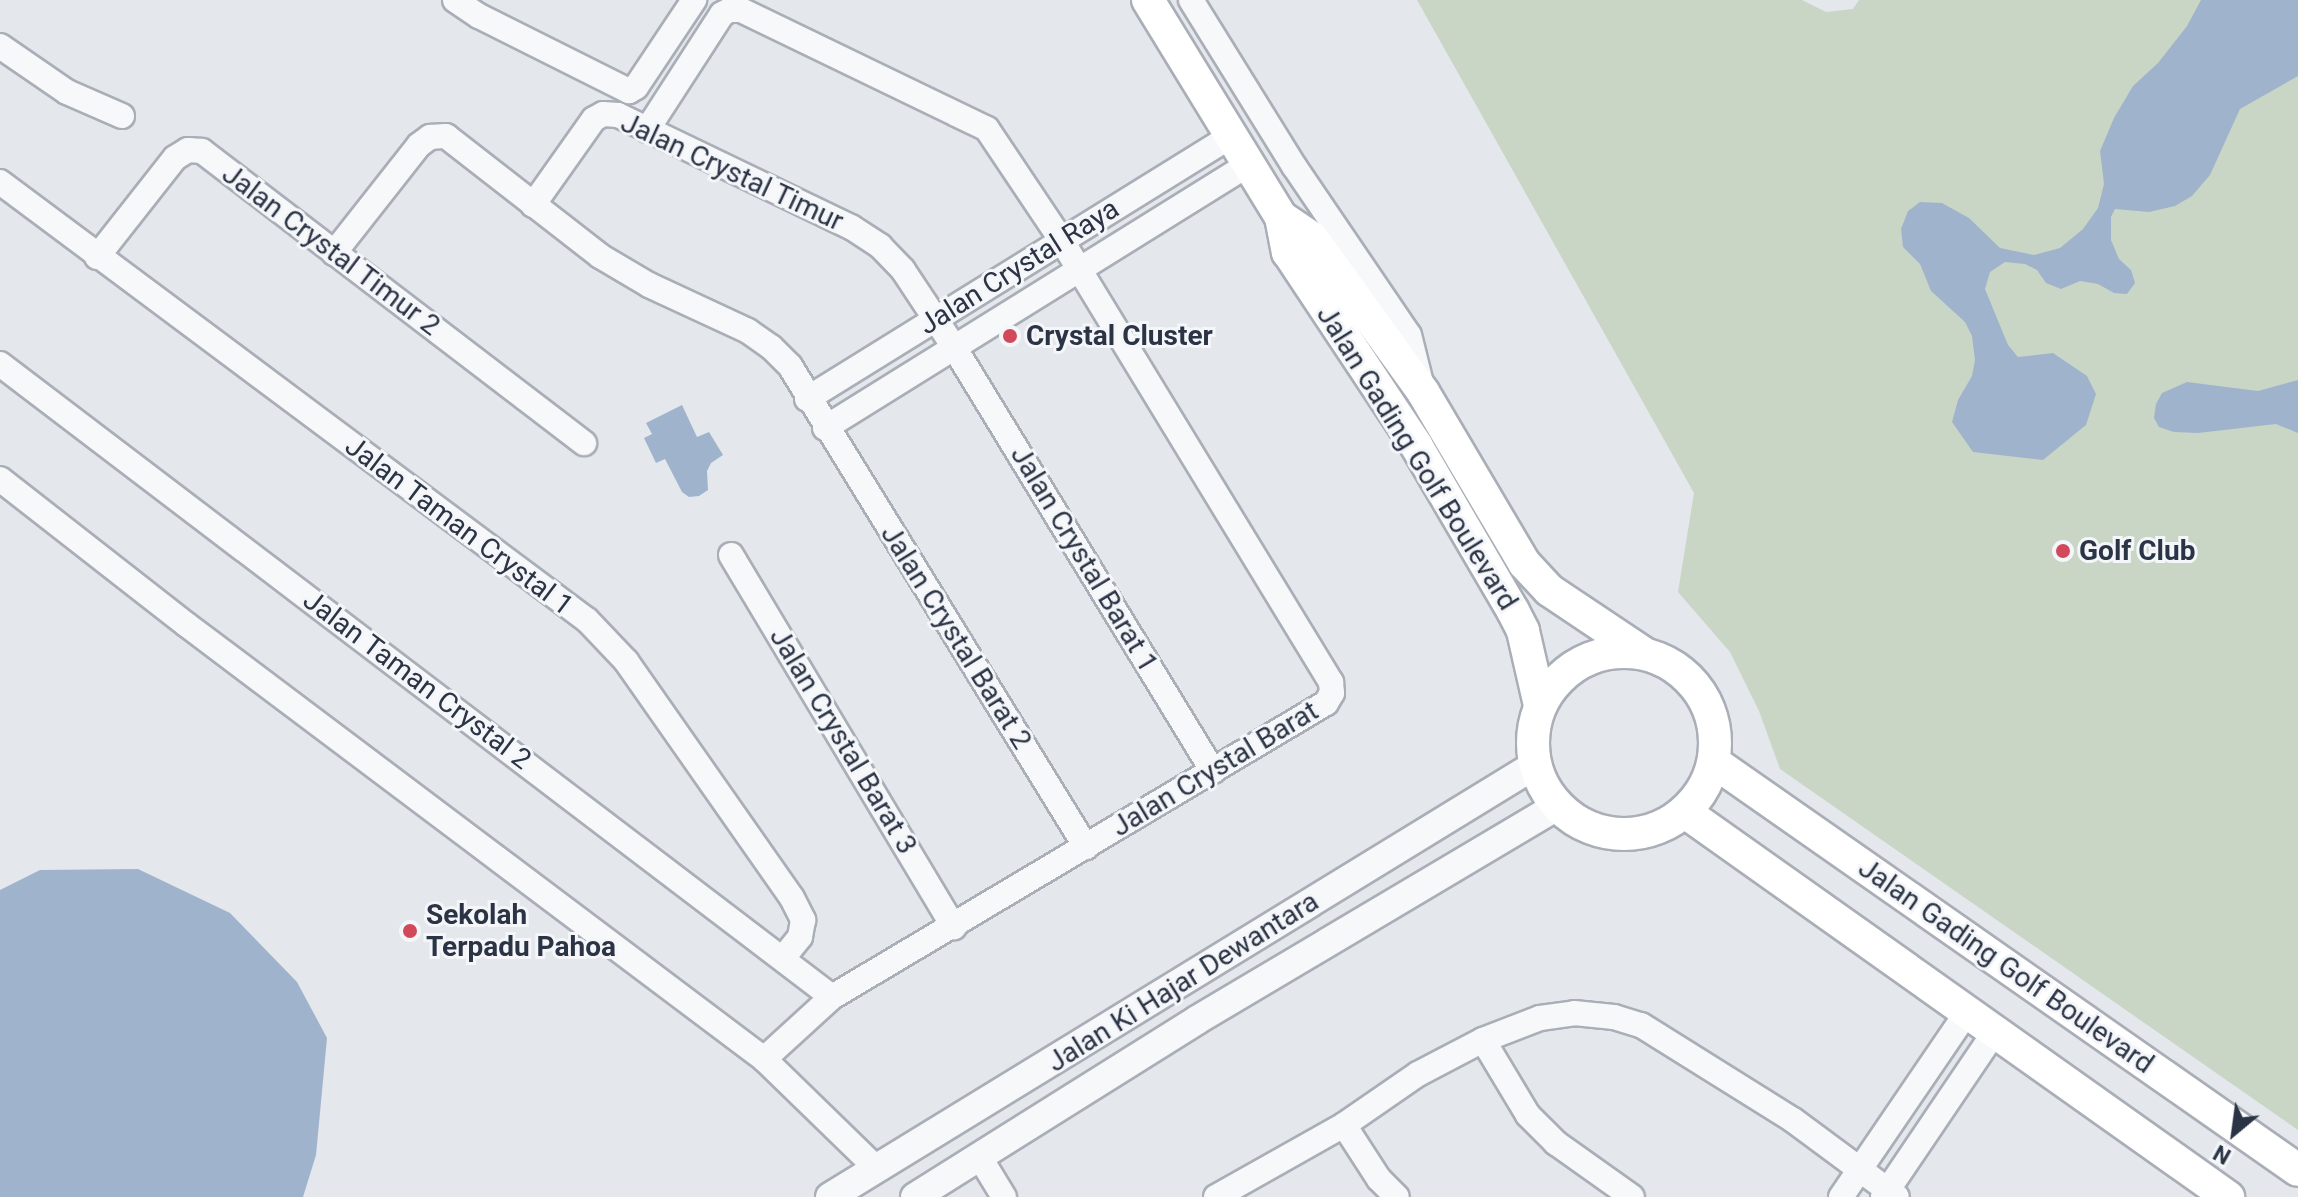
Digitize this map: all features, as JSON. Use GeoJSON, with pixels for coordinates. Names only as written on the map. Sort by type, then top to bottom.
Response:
{"type":"FeatureCollection","features":[{"type":"Feature","properties":{"kind":"main road","name":"Jalan Gading Golf Boulevard"},"geometry":{"type":"LineString","coordinates":[[1148,0],[1281,217],[1288,252],[1416,445],[1523,631],[1540,705]]}},
{"type":"Feature","properties":{"kind":"main road","name":"Jalan Gading Golf Boulevard"},"geometry":{"type":"LineString","coordinates":[[1281,217],[1312,238],[1423,392],[1524,563],[1549,590],[1643,653]]}},
{"type":"Feature","properties":{"kind":"main road"},"geometry":{"type":"LineString","coordinates":[[1612,652],[1643,653],[1670,664],[1692,682],[1708,706],[1715,733],[1714,762],[1698,798],[1685,812],[1662,827],[1635,834],[1607,833],[1580,823],[1558,806],[1543,787],[1535,765],[1532,735],[1540,705],[1557,679],[1582,661],[1612,652]]}},
{"type":"Feature","properties":{"kind":"main road","name":"Jalan Gading Golf Boulevard"},"geometry":{"type":"LineString","coordinates":[[1714,762],[2298,1170]]}},
{"type":"Feature","properties":{"kind":"main road"},"geometry":{"type":"LineString","coordinates":[[1685,812],[2228,1197]]}},
{"type":"Feature","properties":{"kind":"street"},"geometry":{"type":"LineString","coordinates":[[455,0],[479,16],[629,91],[636,87],[694,0]]}},
{"type":"Feature","properties":{"kind":"street","name":"Jalan Gading Golf Boulevard"},"geometry":{"type":"LineString","coordinates":[[1191,0],[1294,166],[1409,335],[1423,392]]}},
{"type":"Feature","properties":{"kind":"street","name":"Jalan Crystal Barat"},"geometry":{"type":"LineString","coordinates":[[647,130],[722,14],[741,10],[987,129],[1062,241],[1331,682],[1332,693],[1326,703],[832,997],[764,1059]]}},
{"type":"Feature","properties":{"kind":"street"},"geometry":{"type":"LineString","coordinates":[[0,46],[67,92],[122,116]]}},
{"type":"Feature","properties":{"kind":"street","name":"Jalan Crystal Timur"},"geometry":{"type":"LineString","coordinates":[[533,205],[594,119],[603,114],[618,115],[851,227],[880,246],[903,270],[954,347]]}},
{"type":"Feature","properties":{"kind":"street","name":"Jalan Crystal Barat 2"},"geometry":{"type":"LineString","coordinates":[[334,253],[419,145],[430,137],[446,136],[612,263],[760,339],[790,366],[807,399],[1086,847]]}},
{"type":"Feature","properties":{"kind":"street","name":"Jalan Crystal Raya"},"geometry":{"type":"LineString","coordinates":[[807,399],[1231,136]]}},
{"type":"Feature","properties":{"kind":"street","name":"Jalan Crystal Timur 2"},"geometry":{"type":"LineString","coordinates":[[97,257],[175,158],[188,150],[202,151],[584,443]]}},
{"type":"Feature","properties":{"kind":"street","name":"Jalan Crystal Raya"},"geometry":{"type":"LineString","coordinates":[[825,428],[1249,164]]}},
{"type":"Feature","properties":{"kind":"street","name":"Jalan Taman Crystal 1"},"geometry":{"type":"LineString","coordinates":[[0,182],[587,620],[626,661],[792,898],[803,920],[800,937],[783,958]]}},
{"type":"Feature","properties":{"kind":"street","name":"Jalan Crystal Barat 1"},"geometry":{"type":"LineString","coordinates":[[954,347],[1213,771]]}},
{"type":"Feature","properties":{"kind":"street","name":"Jalan Taman Crystal 2"},"geometry":{"type":"LineString","coordinates":[[0,364],[832,997]]}},
{"type":"Feature","properties":{"kind":"street"},"geometry":{"type":"LineString","coordinates":[[1416,445],[1423,392]]}},
{"type":"Feature","properties":{"kind":"street"},"geometry":{"type":"LineString","coordinates":[[0,479],[187,625],[764,1059],[877,1169]]}},
{"type":"Feature","properties":{"kind":"street","name":"Jalan Crystal Barat 3"},"geometry":{"type":"LineString","coordinates":[[731,555],[954,927]]}},
{"type":"Feature","properties":{"kind":"street","name":"Jalan Ki Hajar Dewantara"},"geometry":{"type":"LineString","coordinates":[[830,1197],[1535,765]]}},
{"type":"Feature","properties":{"kind":"street","name":"Jalan Ki Hajar Dewantara"},"geometry":{"type":"LineString","coordinates":[[915,1197],[1210,1012],[1558,806]]}},
{"type":"Feature","properties":{"kind":"street"},"geometry":{"type":"LineString","coordinates":[[1216,1197],[1344,1125],[1418,1074],[1483,1040],[1540,1018],[1574,1013],[1614,1017],[1641,1025],[1793,1120],[1860,1169],[1889,1195],[1994,1033]]}},
{"type":"Feature","properties":{"kind":"street"},"geometry":{"type":"LineString","coordinates":[[1841,1197],[1966,1014]]}},
{"type":"Feature","properties":{"kind":"street"},"geometry":{"type":"LineString","coordinates":[[1483,1040],[1528,1115],[1556,1143],[1632,1197]]}},
{"type":"Feature","properties":{"kind":"street"},"geometry":{"type":"LineString","coordinates":[[1344,1125],[1379,1179],[1397,1197]]}},
{"type":"Feature","properties":{"kind":"street"},"geometry":{"type":"LineString","coordinates":[[979,1156],[1004,1197]]}},
{"type":"Feature","properties":{"kind":"green space"},"geometry":{"type":"Polygon","coordinates":[[[1417,0],[1802,0],[1826,12],[1853,9],[1859,0],[2298,0],[2298,1130],[1780,769],[1759,711],[1730,652],[1678,592],[1694,493],[1417,0]]]}},
{"type":"Feature","properties":{"kind":"water"},"geometry":{"type":"Polygon","coordinates":[[[2201,0],[2298,0],[2298,76],[2240,109],[2210,175],[2192,196],[2175,206],[2149,212],[2115,209],[2111,217],[2111,240],[2119,259],[2131,270],[2135,283],[2127,294],[2114,293],[2098,284],[2080,281],[2061,289],[2046,283],[2037,270],[2025,264],[2005,262],[1990,272],[1985,289],[2008,345],[2018,357],[2053,353],[2087,376],[2096,394],[2086,425],[2043,460],[1973,452],[1952,422],[1958,400],[1972,376],[1975,360],[1972,336],[1965,322],[1931,291],[1920,264],[1903,247],[1901,229],[1908,211],[1920,202],[1942,203],[1969,218],[2000,248],[2034,255],[2060,248],[2083,229],[2098,208],[2104,184],[2100,151],[2114,118],[2133,86],[2158,63],[2187,26],[2201,0]]]}},
{"type":"Feature","properties":{"kind":"water"},"geometry":{"type":"Polygon","coordinates":[[[2298,380],[2298,433],[2276,424],[2198,433],[2174,432],[2159,427],[2154,418],[2162,393],[2187,382],[2258,391],[2298,380]]]}},
{"type":"Feature","properties":{"kind":"water"},"geometry":{"type":"Polygon","coordinates":[[[682,405],[697,437],[709,432],[723,455],[711,463],[707,471],[708,490],[699,496],[689,497],[682,492],[665,459],[656,463],[644,438],[652,434],[646,423],[682,405]]]}},
{"type":"Feature","properties":{"kind":"water"},"geometry":{"type":"Polygon","coordinates":[[[138,869],[230,913],[297,982],[327,1038],[316,1155],[303,1197],[0,1197],[0,890],[40,870],[138,869]]]}},
{"type":"Feature","properties":{"kind":"place","name":"Crystal Cluster"},"geometry":{"type":"Point","coordinates":[1010,336]}},
{"type":"Feature","properties":{"kind":"place","name":"Golf Club"},"geometry":{"type":"Point","coordinates":[2063,551]}},
{"type":"Feature","properties":{"kind":"place","name":"Sekolah Terpadu Pahoa"},"geometry":{"type":"Point","coordinates":[410,931]}}]}
